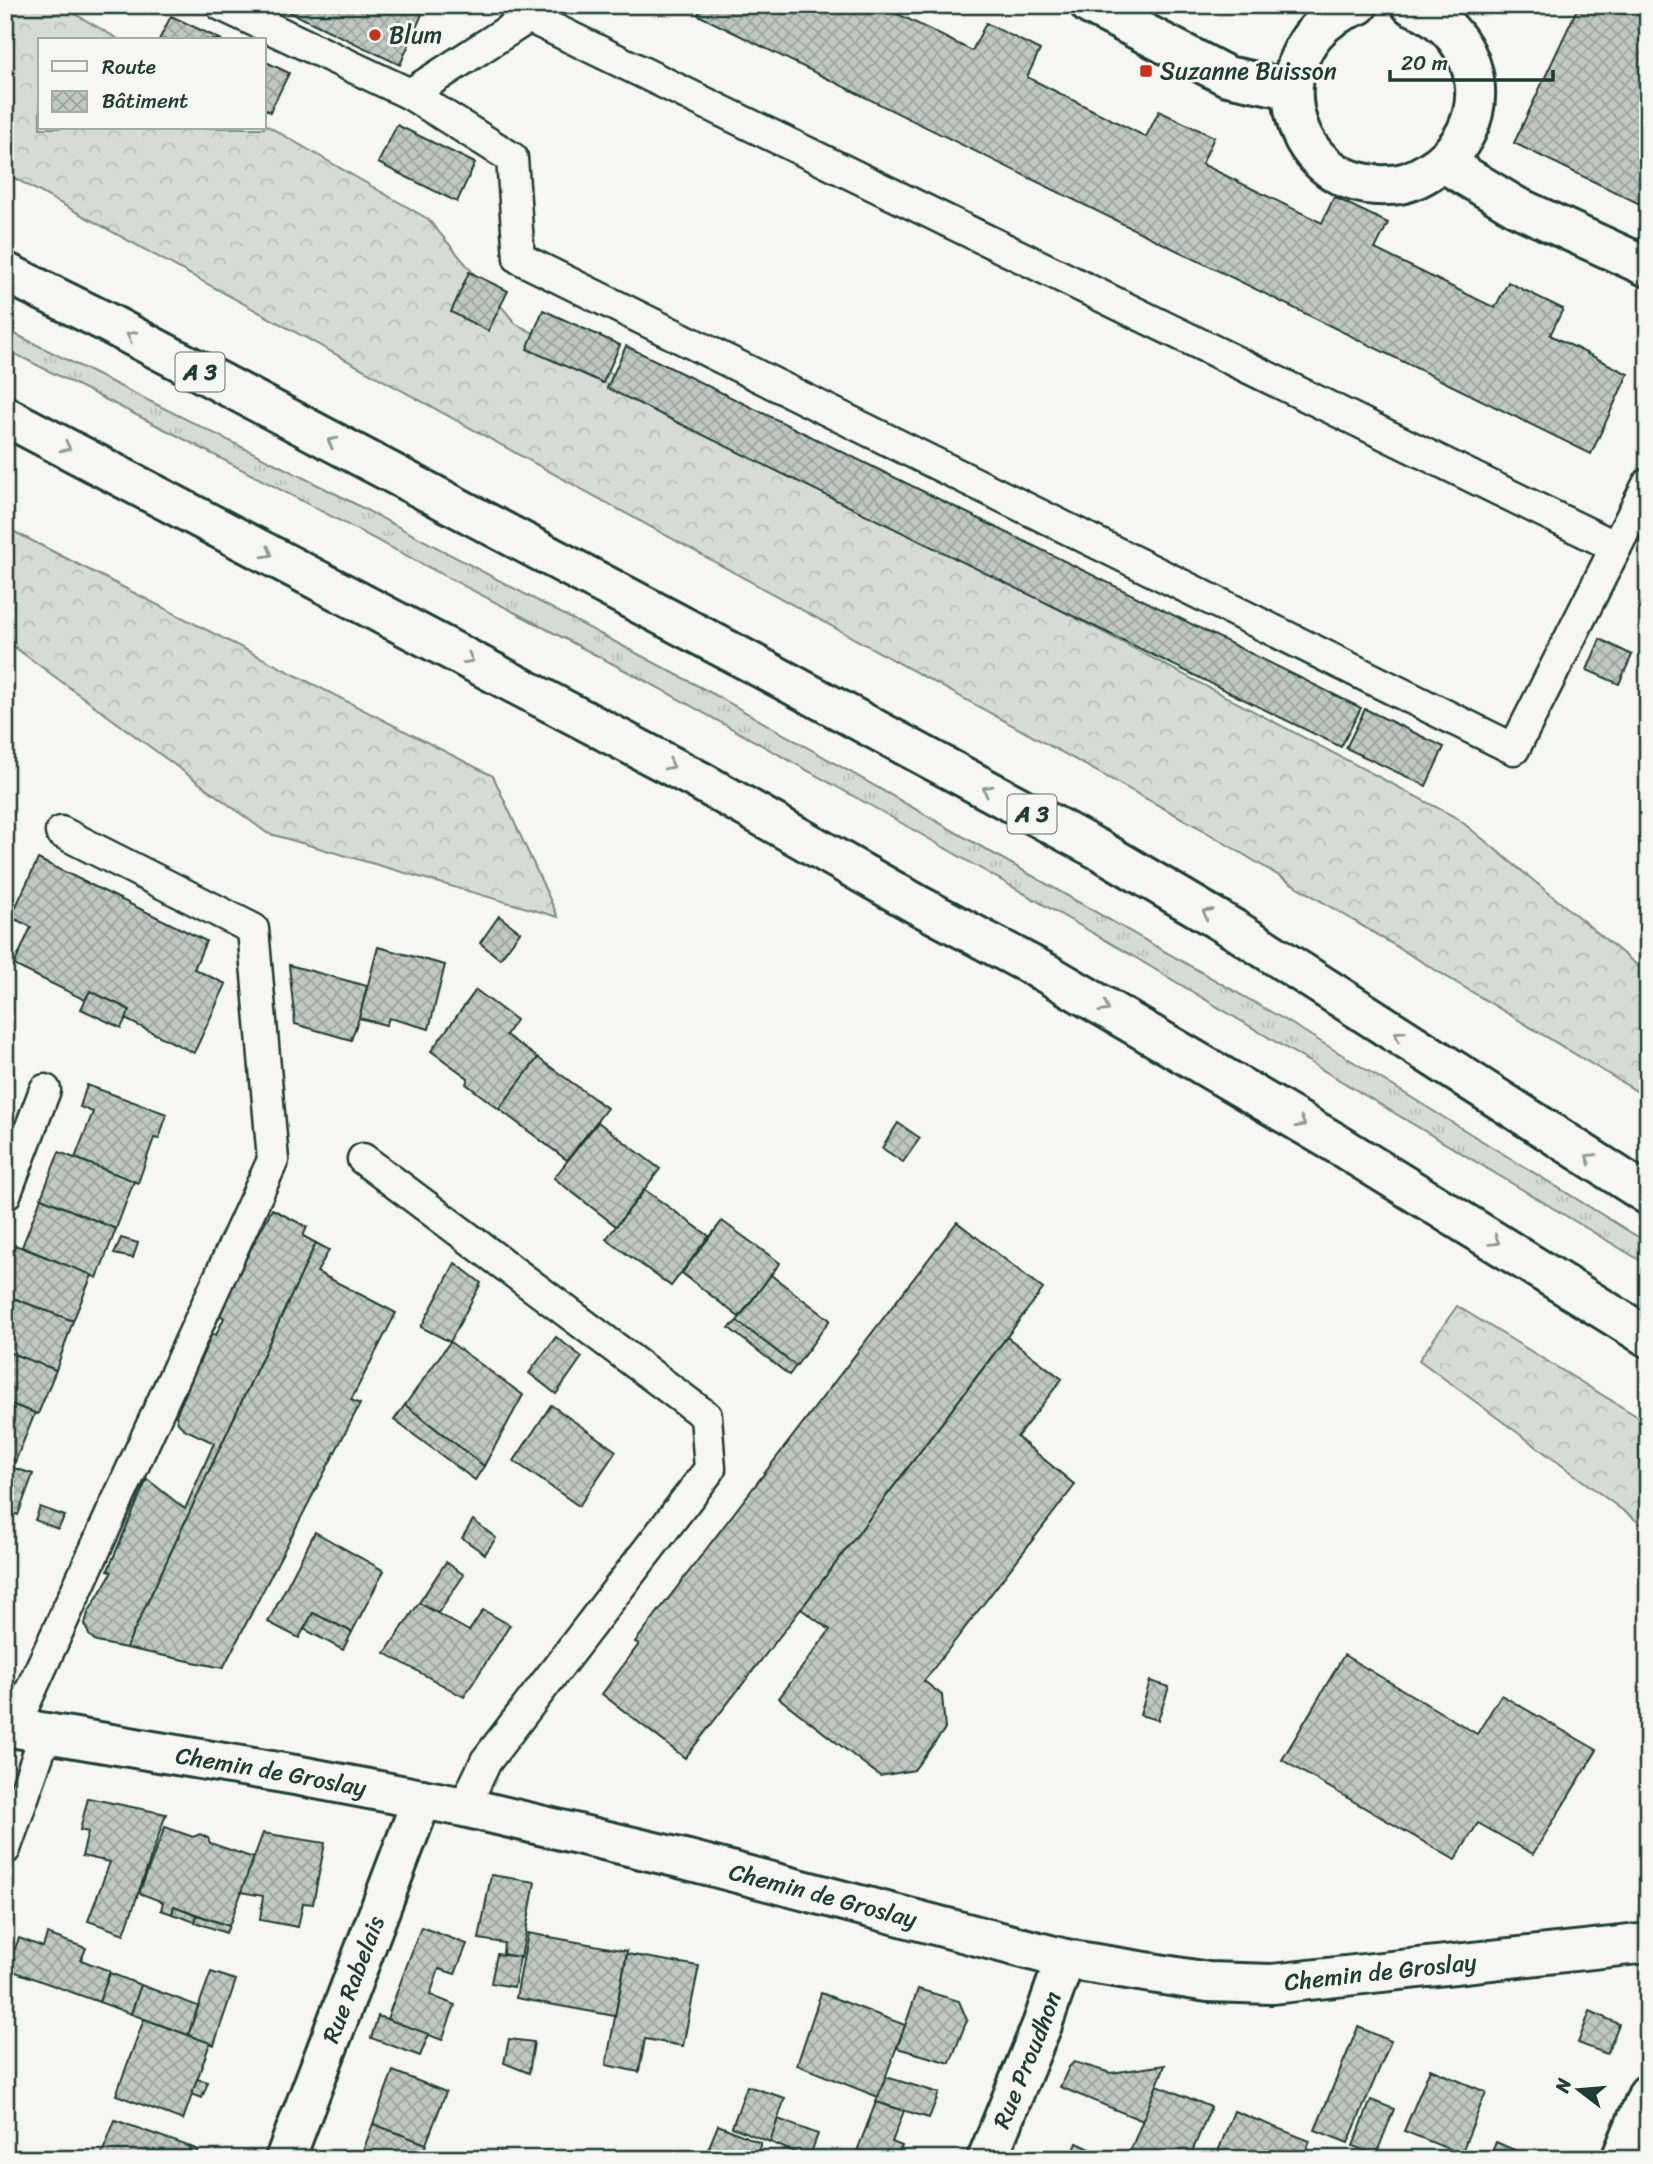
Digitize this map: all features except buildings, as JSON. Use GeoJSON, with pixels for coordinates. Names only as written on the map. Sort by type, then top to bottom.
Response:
{"type":"FeatureCollection","features":[{"type":"Feature","properties":{"kind":"main road"},"geometry":{"type":"LineString","coordinates":[[1090,5],[1227,76],[1291,89]]}},
{"type":"Feature","properties":{"kind":"main road"},"geometry":{"type":"LineString","coordinates":[[1358,5],[1341,11],[1315,31],[1298,58],[1291,89],[1295,120],[1308,147],[1330,169],[1358,182],[1389,186],[1418,178],[1444,163],[1463,140],[1474,113],[1476,84],[1468,56],[1453,31],[1430,12],[1411,5]]}},
{"type":"Feature","properties":{"kind":"main road"},"geometry":{"type":"LineString","coordinates":[[1444,163],[1515,206],[1648,267]]}},
{"type":"Feature","properties":{"kind":"main road","name":"A 3"},"geometry":{"type":"LineString","coordinates":[[5,272],[718,645],[1103,852],[1237,932],[1648,1195]]}},
{"type":"Feature","properties":{"kind":"main road"},"geometry":{"type":"LineString","coordinates":[[5,416],[698,780],[918,905],[1046,973],[1334,1142],[1648,1337]]}},
{"type":"Feature","properties":{"kind":"main road","name":"Chemin de Groslay"},"geometry":{"type":"LineString","coordinates":[[22,1728],[464,1807],[688,1860],[1065,1959],[1208,1982],[1272,1984],[1648,1943]]}},
{"type":"Feature","properties":{"kind":"main road","name":"Rue Rabelais"},"geometry":{"type":"LineString","coordinates":[[285,2159],[422,1799]]}},
{"type":"Feature","properties":{"kind":"main road","name":"Rue Proudhon"},"geometry":{"type":"LineString","coordinates":[[987,2159],[1042,2025],[1065,1959]]}},
{"type":"Feature","properties":{"kind":"main road"},"geometry":{"type":"LineString","coordinates":[[1621,2159],[1648,2094]]}},
{"type":"Feature","properties":{"kind":"lane"},"geometry":{"type":"LineString","coordinates":[[222,5],[410,94],[512,158],[519,258],[1514,749],[1648,484]]}},
{"type":"Feature","properties":{"kind":"lane"},"geometry":{"type":"LineString","coordinates":[[410,94],[528,11],[1616,547]]}},
{"type":"Feature","properties":{"kind":"lane"},"geometry":{"type":"LineString","coordinates":[[5,1849],[22,1728],[273,1160],[253,929],[61,832]]}},
{"type":"Feature","properties":{"kind":"lane"},"geometry":{"type":"LineString","coordinates":[[5,1195],[45,1090]]}},
{"type":"Feature","properties":{"kind":"lane"},"geometry":{"type":"LineString","coordinates":[[363,1158],[706,1416],[710,1469],[486,1761],[464,1807]]}},
{"type":"Feature","properties":{"kind":"green space"},"geometry":{"type":"Polygon","coordinates":[[[5,5],[59,5],[117,38],[38,38],[38,130],[266,130],[266,125],[428,219],[516,324],[1457,818],[1648,974],[1648,1098],[1198,827],[5,173],[5,5]]]}},
{"type":"Feature","properties":{"kind":"green space"},"geometry":{"type":"Polygon","coordinates":[[[5,329],[340,496],[717,696],[1292,1024],[1648,1243],[1648,1265],[1126,952],[884,813],[655,686],[180,437],[5,349],[5,329]]]}},
{"type":"Feature","properties":{"kind":"green space"},"geometry":{"type":"Polygon","coordinates":[[[5,527],[493,776],[558,917],[267,833],[5,640],[5,527]]]}},
{"type":"Feature","properties":{"kind":"green space"},"geometry":{"type":"Polygon","coordinates":[[[1457,1306],[1648,1423],[1648,1529],[1419,1360],[1457,1306]]]}},
{"type":"Feature","properties":{"kind":"place","name":"Blum"},"geometry":{"type":"Point","coordinates":[375,35]}},
{"type":"Feature","properties":{"kind":"place","name":"Suzanne Buisson"},"geometry":{"type":"Point","coordinates":[1146,71]}}]}
